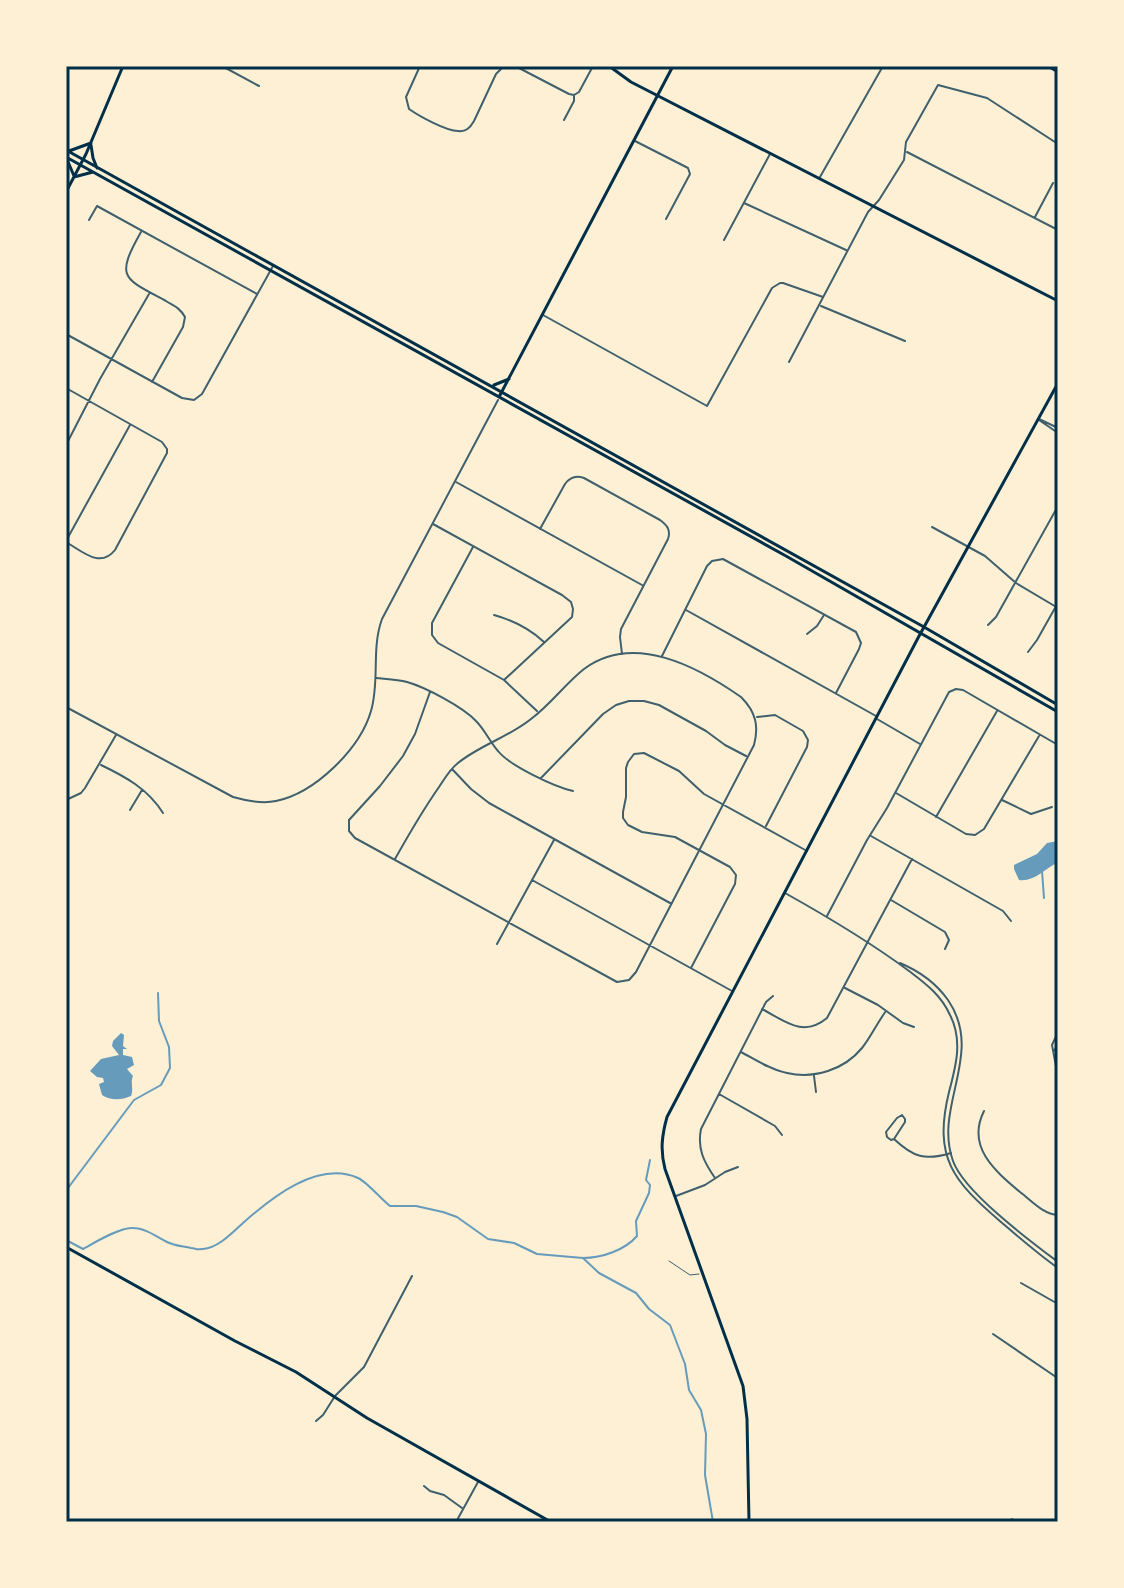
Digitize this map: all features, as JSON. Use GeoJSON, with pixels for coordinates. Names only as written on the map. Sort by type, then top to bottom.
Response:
{"type":"FeatureCollection","features":[{"type":"Feature","properties":{"kind":"main road"},"geometry":{"type":"LineString","coordinates":[[66,192],[91,143],[123,66]]}},
{"type":"Feature","properties":{"kind":"main road"},"geometry":{"type":"LineString","coordinates":[[609,66],[626,79],[1058,301]]}},
{"type":"Feature","properties":{"kind":"main road"},"geometry":{"type":"LineString","coordinates":[[499,397],[673,66]]}},
{"type":"Feature","properties":{"kind":"main road"},"geometry":{"type":"LineString","coordinates":[[1048,66],[1058,72]]}},
{"type":"Feature","properties":{"kind":"main road"},"geometry":{"type":"LineString","coordinates":[[68,150],[91,143]]}},
{"type":"Feature","properties":{"kind":"main road"},"geometry":{"type":"LineString","coordinates":[[91,143],[97,168]]}},
{"type":"Feature","properties":{"kind":"main road"},"geometry":{"type":"LineString","coordinates":[[68,150],[924,627],[1058,705]]}},
{"type":"Feature","properties":{"kind":"main road"},"geometry":{"type":"LineString","coordinates":[[66,157],[1058,712]]}},
{"type":"Feature","properties":{"kind":"main road"},"geometry":{"type":"LineString","coordinates":[[66,157],[74,177]]}},
{"type":"Feature","properties":{"kind":"main road"},"geometry":{"type":"LineString","coordinates":[[74,177],[93,172]]}},
{"type":"Feature","properties":{"kind":"main road"},"geometry":{"type":"LineString","coordinates":[[492,386],[509,379]]}},
{"type":"Feature","properties":{"kind":"main road"},"geometry":{"type":"LineString","coordinates":[[749,1522],[747,1419],[743,1386],[701,1274],[662,1152],[667,1117],[924,627],[1058,383]]}},
{"type":"Feature","properties":{"kind":"main road"},"geometry":{"type":"LineString","coordinates":[[66,1247],[296,1372],[367,1418],[551,1522]]}},
{"type":"Feature","properties":{"kind":"street"},"geometry":{"type":"LineString","coordinates":[[222,66],[259,86]]}},
{"type":"Feature","properties":{"kind":"street"},"geometry":{"type":"LineString","coordinates":[[420,66],[406,97],[409,109],[461,132],[474,121],[496,74],[502,68],[519,68],[574,95],[579,92],[593,66]]}},
{"type":"Feature","properties":{"kind":"street"},"geometry":{"type":"LineString","coordinates":[[819,178],[883,66]]}},
{"type":"Feature","properties":{"kind":"street"},"geometry":{"type":"LineString","coordinates":[[789,362],[868,212],[904,160],[906,142],[938,85],[987,98],[1058,144]]}},
{"type":"Feature","properties":{"kind":"street"},"geometry":{"type":"LineString","coordinates":[[564,120],[574,95]]}},
{"type":"Feature","properties":{"kind":"street"},"geometry":{"type":"LineString","coordinates":[[634,141],[688,168],[690,174],[666,219]]}},
{"type":"Feature","properties":{"kind":"street"},"geometry":{"type":"LineString","coordinates":[[906,152],[1058,230]]}},
{"type":"Feature","properties":{"kind":"street"},"geometry":{"type":"LineString","coordinates":[[724,240],[770,153]]}},
{"type":"Feature","properties":{"kind":"street"},"geometry":{"type":"LineString","coordinates":[[1035,218],[1053,183]]}},
{"type":"Feature","properties":{"kind":"street"},"geometry":{"type":"LineString","coordinates":[[744,203],[848,251]]}},
{"type":"Feature","properties":{"kind":"street"},"geometry":{"type":"LineString","coordinates":[[89,220],[97,206],[257,295]]}},
{"type":"Feature","properties":{"kind":"street"},"geometry":{"type":"LineString","coordinates":[[141,230],[127,255],[125,269],[133,283],[183,312],[185,322],[152,382]]}},
{"type":"Feature","properties":{"kind":"street"},"geometry":{"type":"LineString","coordinates":[[66,334],[152,382],[187,400],[194,400],[200,397],[274,265]]}},
{"type":"Feature","properties":{"kind":"street"},"geometry":{"type":"LineString","coordinates":[[543,315],[707,406],[772,288],[786,283],[824,298]]}},
{"type":"Feature","properties":{"kind":"street"},"geometry":{"type":"LineString","coordinates":[[66,445],[150,293]]}},
{"type":"Feature","properties":{"kind":"street"},"geometry":{"type":"LineString","coordinates":[[820,306],[905,341]]}},
{"type":"Feature","properties":{"kind":"street"},"geometry":{"type":"LineString","coordinates":[[66,388],[131,424],[162,442],[167,449],[166,458],[115,550],[110,557],[101,560],[66,542],[131,424]]}},
{"type":"Feature","properties":{"kind":"street"},"geometry":{"type":"LineString","coordinates":[[66,707],[233,797],[262,802],[279,800],[309,787],[353,745],[366,724],[372,710],[376,645],[382,619],[499,397]]}},
{"type":"Feature","properties":{"kind":"street"},"geometry":{"type":"LineString","coordinates":[[1038,419],[1058,428]]}},
{"type":"Feature","properties":{"kind":"street"},"geometry":{"type":"LineString","coordinates":[[1038,419],[1058,433]]}},
{"type":"Feature","properties":{"kind":"street"},"geometry":{"type":"LineString","coordinates":[[540,529],[565,484],[578,476],[660,520],[667,527],[669,536],[620,633],[622,654]]}},
{"type":"Feature","properties":{"kind":"street"},"geometry":{"type":"LineString","coordinates":[[456,482],[643,586]]}},
{"type":"Feature","properties":{"kind":"street"},"geometry":{"type":"LineString","coordinates":[[988,625],[1016,583],[1058,506]]}},
{"type":"Feature","properties":{"kind":"street"},"geometry":{"type":"LineString","coordinates":[[433,523],[571,602],[572,617],[504,680]]}},
{"type":"Feature","properties":{"kind":"street"},"geometry":{"type":"LineString","coordinates":[[932,527],[985,556],[1016,583],[1057,608],[1028,652]]}},
{"type":"Feature","properties":{"kind":"street"},"geometry":{"type":"LineString","coordinates":[[474,546],[432,623],[431,631],[438,643],[504,680],[538,713]]}},
{"type":"Feature","properties":{"kind":"street"},"geometry":{"type":"LineString","coordinates":[[662,656],[707,566],[712,561],[723,559],[856,632],[861,643],[836,693]]}},
{"type":"Feature","properties":{"kind":"street"},"geometry":{"type":"LineString","coordinates":[[685,610],[836,693],[920,744]]}},
{"type":"Feature","properties":{"kind":"street"},"geometry":{"type":"LineString","coordinates":[[807,634],[817,626],[824,614]]}},
{"type":"Feature","properties":{"kind":"street"},"geometry":{"type":"LineString","coordinates":[[494,615],[509,619],[544,642]]}},
{"type":"Feature","properties":{"kind":"street"},"geometry":{"type":"LineString","coordinates":[[395,859],[452,768],[527,722],[572,678],[602,659],[645,653],[676,660],[732,691],[749,705],[756,717],[757,734],[748,757],[632,977],[626,982],[617,982],[355,838],[349,831],[352,815],[403,756],[415,734],[430,692]]}},
{"type":"Feature","properties":{"kind":"street"},"geometry":{"type":"LineString","coordinates":[[375,678],[404,681],[430,692],[468,714],[506,759],[560,788],[573,791]]}},
{"type":"Feature","properties":{"kind":"street"},"geometry":{"type":"LineString","coordinates":[[826,917],[945,696],[952,690],[963,690],[1058,745]]}},
{"type":"Feature","properties":{"kind":"street"},"geometry":{"type":"LineString","coordinates":[[541,778],[603,714],[629,701],[659,705],[748,757]]}},
{"type":"Feature","properties":{"kind":"street"},"geometry":{"type":"LineString","coordinates":[[936,817],[997,710]]}},
{"type":"Feature","properties":{"kind":"street"},"geometry":{"type":"LineString","coordinates":[[756,717],[775,715],[803,731],[808,740],[765,828]]}},
{"type":"Feature","properties":{"kind":"street"},"geometry":{"type":"LineString","coordinates":[[66,800],[85,788],[116,735]]}},
{"type":"Feature","properties":{"kind":"street"},"geometry":{"type":"LineString","coordinates":[[895,793],[966,834],[975,835],[984,829],[1039,735]]}},
{"type":"Feature","properties":{"kind":"street"},"geometry":{"type":"LineString","coordinates":[[691,968],[737,879],[736,875],[730,867],[675,837],[638,830],[625,821],[626,774],[628,762],[634,754],[649,754],[679,771],[704,794],[807,851]]}},
{"type":"Feature","properties":{"kind":"street"},"geometry":{"type":"LineString","coordinates":[[100,764],[132,781],[163,813]]}},
{"type":"Feature","properties":{"kind":"street"},"geometry":{"type":"LineString","coordinates":[[452,768],[484,800],[671,903]]}},
{"type":"Feature","properties":{"kind":"street"},"geometry":{"type":"LineString","coordinates":[[130,810],[142,789]]}},
{"type":"Feature","properties":{"kind":"street"},"geometry":{"type":"LineString","coordinates":[[1002,800],[1031,814],[1052,807]]}},
{"type":"Feature","properties":{"kind":"street"},"geometry":{"type":"LineString","coordinates":[[870,835],[1003,911],[1011,921]]}},
{"type":"Feature","properties":{"kind":"street"},"geometry":{"type":"LineString","coordinates":[[497,944],[555,839]]}},
{"type":"Feature","properties":{"kind":"street"},"geometry":{"type":"LineString","coordinates":[[762,1009],[795,1027],[809,1027],[827,1018],[912,859]]}},
{"type":"Feature","properties":{"kind":"street"},"geometry":{"type":"LineString","coordinates":[[532,880],[733,991]]}},
{"type":"Feature","properties":{"kind":"street"},"geometry":{"type":"LineString","coordinates":[[784,893],[868,941],[930,987],[942,1001],[956,1032],[957,1062],[943,1125],[948,1154],[958,1180],[968,1193],[1058,1268]]}},
{"type":"Feature","properties":{"kind":"street"},"geometry":{"type":"LineString","coordinates":[[890,900],[945,932],[949,940],[945,949]]}},
{"type":"Feature","properties":{"kind":"street"},"geometry":{"type":"LineString","coordinates":[[844,987],[914,1027]]}},
{"type":"Feature","properties":{"kind":"street"},"geometry":{"type":"LineString","coordinates":[[715,1178],[702,1157],[699,1136],[703,1122],[762,1009],[773,996]]}},
{"type":"Feature","properties":{"kind":"street"},"geometry":{"type":"LineString","coordinates":[[740,1052],[785,1073],[828,1071],[860,1051],[886,1011]]}},
{"type":"Feature","properties":{"kind":"street"},"geometry":{"type":"LineString","coordinates":[[1058,1032],[1052,1045],[1058,1077]]}},
{"type":"Feature","properties":{"kind":"street"},"geometry":{"type":"LineString","coordinates":[[1054,1052],[1058,1045]]}},
{"type":"Feature","properties":{"kind":"street"},"geometry":{"type":"LineString","coordinates":[[814,1074],[816,1092]]}},
{"type":"Feature","properties":{"kind":"street"},"geometry":{"type":"LineString","coordinates":[[718,1093],[775,1126],[782,1135]]}},
{"type":"Feature","properties":{"kind":"street"},"geometry":{"type":"LineString","coordinates":[[984,1111],[979,1136],[988,1161],[1043,1211],[1058,1215]]}},
{"type":"Feature","properties":{"kind":"street"},"geometry":{"type":"LineString","coordinates":[[894,1139],[905,1122],[902,1115],[886,1132],[887,1137],[923,1158],[948,1154]]}},
{"type":"Feature","properties":{"kind":"street"},"geometry":{"type":"LineString","coordinates":[[948,1154],[968,1185],[1058,1262]]}},
{"type":"Feature","properties":{"kind":"street"},"geometry":{"type":"LineString","coordinates":[[675,1196],[705,1185],[738,1167]]}},
{"type":"Feature","properties":{"kind":"street"},"geometry":{"type":"LineString","coordinates":[[316,1421],[369,1359],[412,1276]]}},
{"type":"Feature","properties":{"kind":"street"},"geometry":{"type":"LineString","coordinates":[[1021,1283],[1058,1304]]}},
{"type":"Feature","properties":{"kind":"street"},"geometry":{"type":"LineString","coordinates":[[993,1334],[1057,1376]]}},
{"type":"Feature","properties":{"kind":"street"},"geometry":{"type":"LineString","coordinates":[[456,1522],[478,1481]]}},
{"type":"Feature","properties":{"kind":"street"},"geometry":{"type":"LineString","coordinates":[[424,1486],[463,1508]]}},
{"type":"Feature","properties":{"kind":"street"},"geometry":{"type":"LineString","coordinates":[[1012,1519],[1017,1522]]}},
{"type":"Feature","properties":{"kind":"lane"},"geometry":{"type":"LineString","coordinates":[[669,1261],[690,1275],[701,1274]]}},
{"type":"Feature","properties":{"kind":"water"},"geometry":{"type":"Polygon","coordinates":[[[1058,841],[1058,862],[1035,877],[1019,880],[1014,865],[1037,854],[1047,843],[1058,841]]]}},
{"type":"Feature","properties":{"kind":"water"},"geometry":{"type":"Polygon","coordinates":[[[121,1033],[124,1035],[123,1046],[127,1049],[123,1049],[123,1055],[132,1057],[134,1065],[127,1069],[133,1076],[132,1091],[131,1096],[113,1099],[102,1095],[99,1084],[104,1082],[103,1078],[90,1071],[101,1059],[119,1055],[112,1046],[121,1033]]]}},
{"type":"Feature","properties":{"kind":"waterway"},"geometry":{"type":"LineString","coordinates":[[1042,871],[1044,898]]}},
{"type":"Feature","properties":{"kind":"waterway"},"geometry":{"type":"LineString","coordinates":[[66,1194],[134,1100],[161,1085],[170,1068],[169,1047],[159,1021],[158,993]]}},
{"type":"Feature","properties":{"kind":"waterway"},"geometry":{"type":"LineString","coordinates":[[583,1258],[613,1252],[637,1236],[636,1221],[649,1193],[650,1185],[646,1180],[650,1160]]}},
{"type":"Feature","properties":{"kind":"waterway"},"geometry":{"type":"LineString","coordinates":[[66,1240],[83,1249],[114,1233],[137,1228],[176,1245],[209,1248],[296,1184],[327,1174],[343,1174],[362,1180],[390,1206],[416,1206],[443,1212],[457,1217],[488,1239],[514,1243],[537,1254],[583,1258],[599,1273],[636,1293],[649,1309],[670,1325],[685,1364],[689,1390],[701,1410],[706,1434],[705,1475],[713,1522]]}}]}
